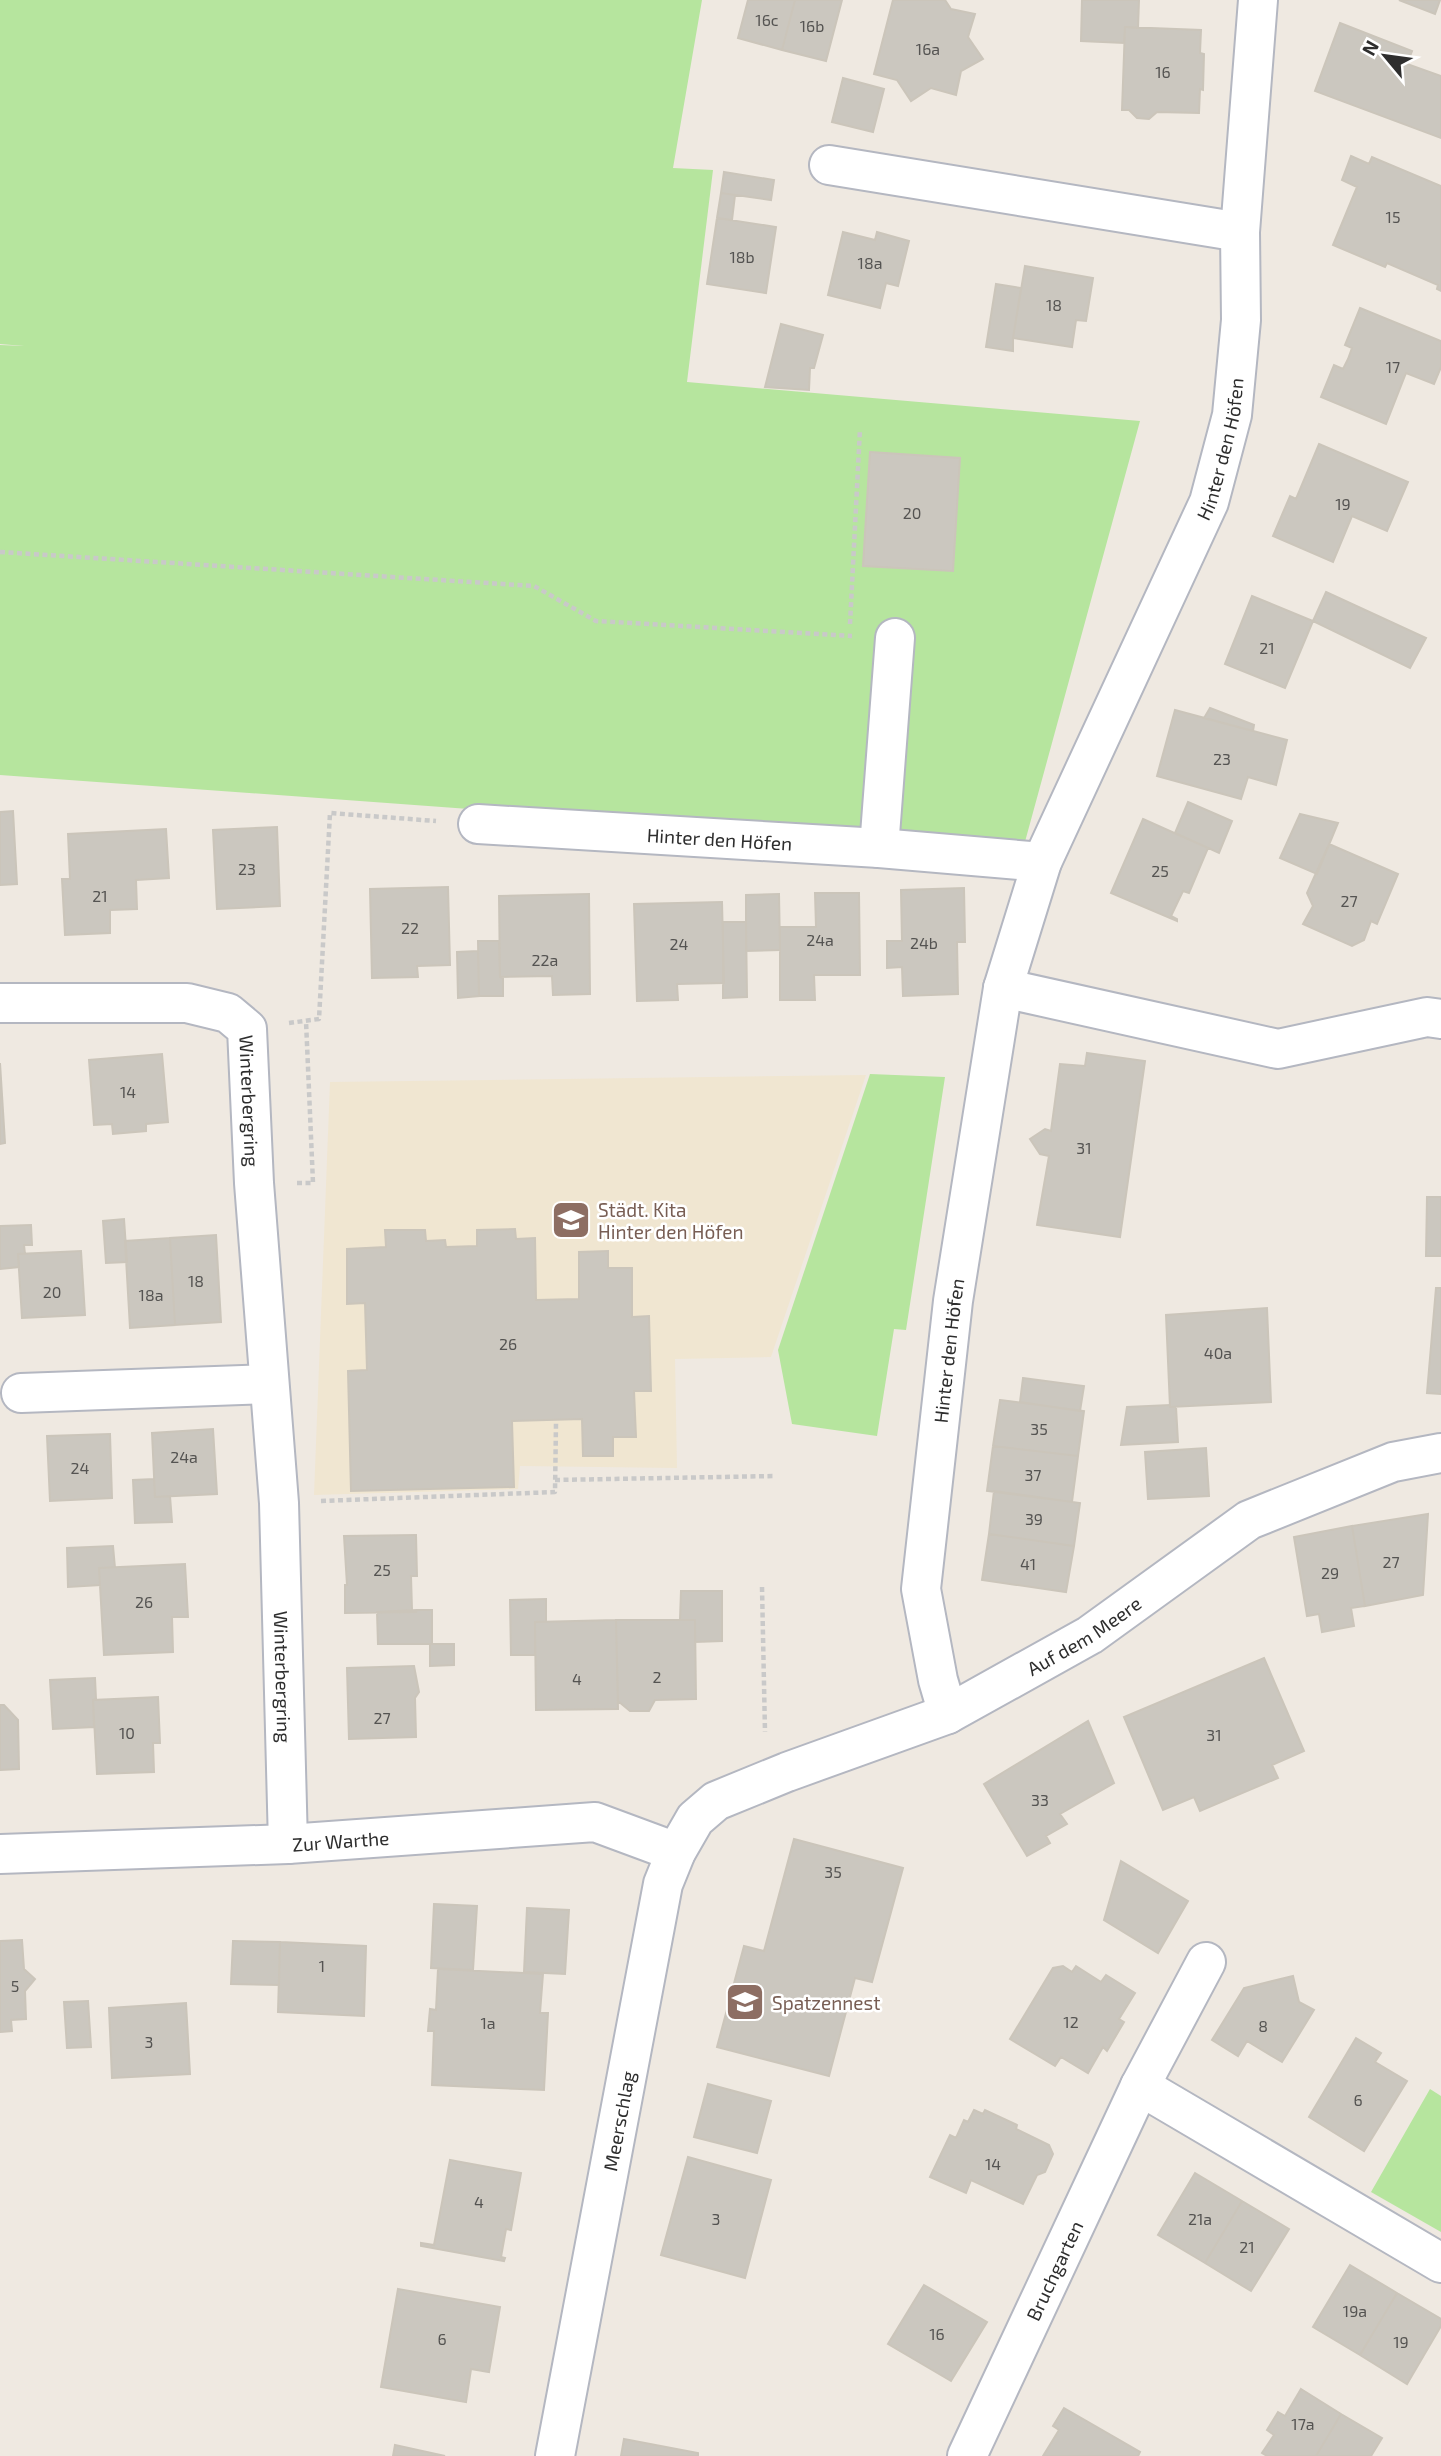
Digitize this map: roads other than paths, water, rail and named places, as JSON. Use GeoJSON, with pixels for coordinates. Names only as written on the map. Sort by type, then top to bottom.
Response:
{"type":"FeatureCollection","features":[{"type":"Feature","properties":{"kind":"street","name":"Hinter den Höfen"},"geometry":{"type":"LineString","coordinates":[[948,1714],[938,1680],[921,1589],[953,1301],[1003,988],[1042,863],[1209,502],[1232,415],[1241,320],[1240,232],[1258,0]]}},
{"type":"Feature","properties":{"kind":"street"},"geometry":{"type":"LineString","coordinates":[[829,165],[1240,232]]}},
{"type":"Feature","properties":{"kind":"street"},"geometry":{"type":"LineString","coordinates":[[879,848],[895,638]]}},
{"type":"Feature","properties":{"kind":"street","name":"Hinter den Höfen"},"geometry":{"type":"LineString","coordinates":[[478,824],[879,848],[1042,863]]}},
{"type":"Feature","properties":{"kind":"street"},"geometry":{"type":"LineString","coordinates":[[1003,988],[1278,1049],[1434,1018]]}},
{"type":"Feature","properties":{"kind":"street","name":"Winterbergring"},"geometry":{"type":"LineString","coordinates":[[0,1003],[187,1003],[228,1013],[247,1029],[254,1184],[279,1503],[288,1844]]}},
{"type":"Feature","properties":{"kind":"street"},"geometry":{"type":"LineString","coordinates":[[21,1393],[269,1384]]}},
{"type":"Feature","properties":{"kind":"street","name":"Auf dem Meere"},"geometry":{"type":"LineString","coordinates":[[716,1801],[787,1772],[948,1714],[1090,1635],[1249,1520],[1393,1462],[1441,1453]]}},
{"type":"Feature","properties":{"kind":"street","name":"Meerschlag"},"geometry":{"type":"LineString","coordinates":[[555,2456],[663,1884],[676,1852],[695,1819],[716,1801]]}},
{"type":"Feature","properties":{"kind":"street","name":"Zur Warthe"},"geometry":{"type":"LineString","coordinates":[[0,1854],[288,1844],[595,1822],[676,1852]]}},
{"type":"Feature","properties":{"kind":"street","name":"Bruchgarten"},"geometry":{"type":"LineString","coordinates":[[967,2456],[1140,2086],[1206,1962]]}},
{"type":"Feature","properties":{"kind":"street"},"geometry":{"type":"LineString","coordinates":[[1140,2086],[1441,2263]]}},
{"type":"Feature","properties":{"kind":"place","name":"Städt. Kita Hinter den Höfen"},"geometry":{"type":"Point","coordinates":[571,1220]}},
{"type":"Feature","properties":{"kind":"place","name":"Spatzennest"},"geometry":{"type":"Point","coordinates":[745,2002]}}]}
